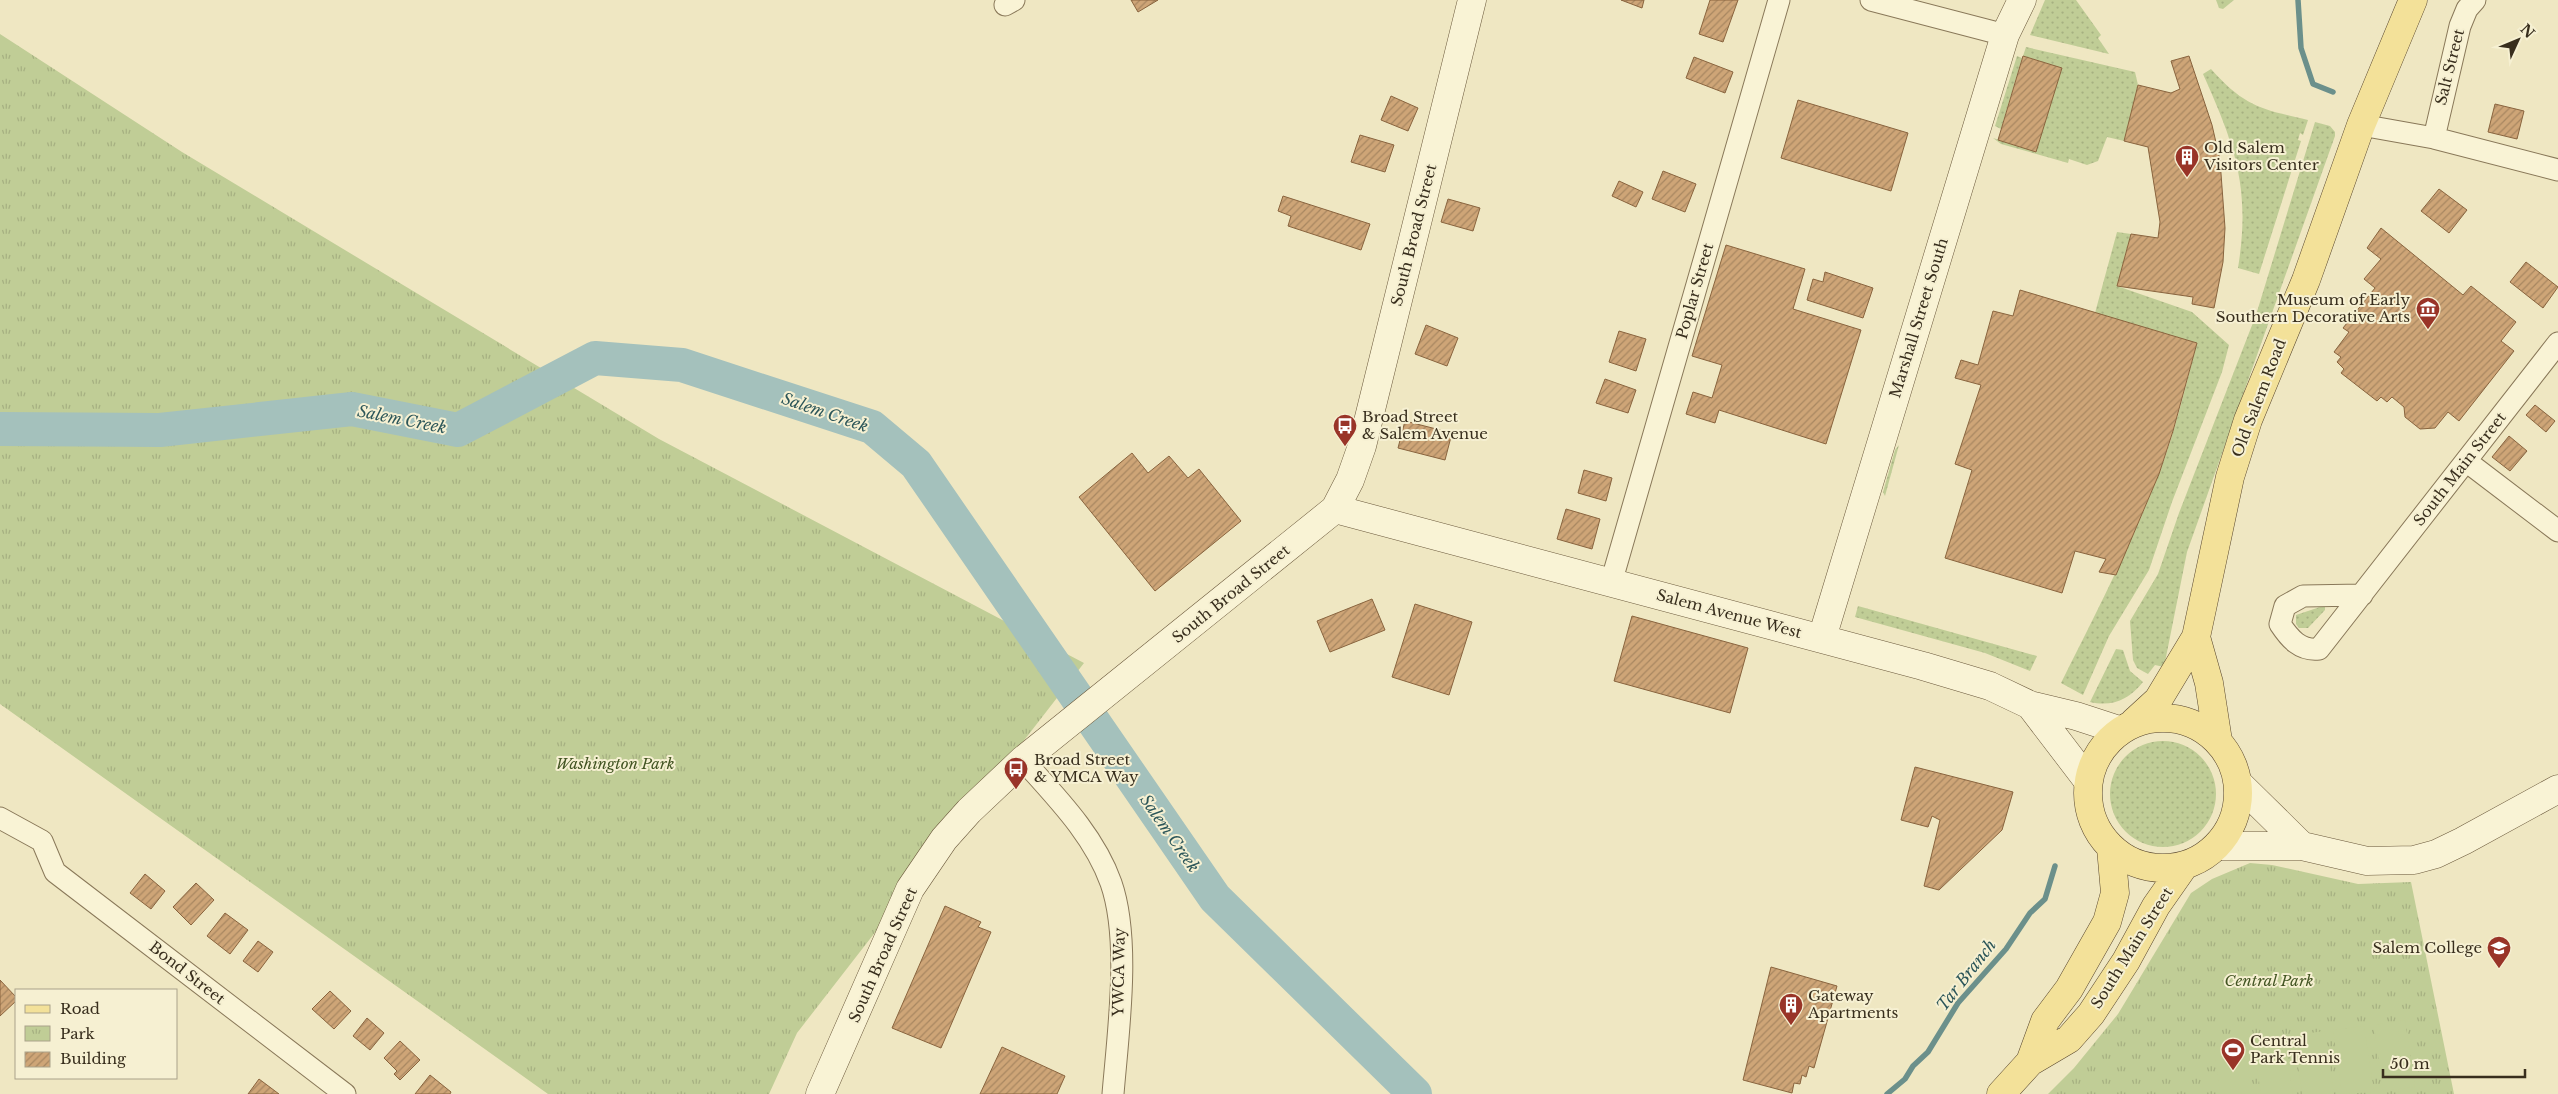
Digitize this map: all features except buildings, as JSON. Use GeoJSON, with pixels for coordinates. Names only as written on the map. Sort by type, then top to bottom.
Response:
{"type":"FeatureCollection","features":[{"type":"Feature","properties":{"kind":"main road","name":"Old Salem Road"},"geometry":{"type":"LineString","coordinates":[[2127,726],[2158,700],[2196,637],[2230,477],[2248,420],[2306,280],[2361,125],[2413,0]]}},
{"type":"Feature","properties":{"kind":"main road","name":"Old Salem Road"},"geometry":{"type":"LineString","coordinates":[[2196,637],[2209,684],[2218,740]]}},
{"type":"Feature","properties":{"kind":"main road"},"geometry":{"type":"LineString","coordinates":[[2156,717],[2179,719],[2200,726],[2218,740],[2231,760],[2238,783],[2238,806],[2230,828],[2217,846],[2201,858],[2184,866],[2164,869],[2145,866],[2127,860],[2112,848],[2096,829],[2088,806],[2088,781],[2094,761],[2104,744],[2127,726],[2156,717]]}},
{"type":"Feature","properties":{"kind":"main road","name":"South Main Street"},"geometry":{"type":"LineString","coordinates":[[2030,1062],[2045,1021],[2069,988],[2107,922],[2115,893],[2112,848]]}},
{"type":"Feature","properties":{"kind":"main road","name":"South Main Street"},"geometry":{"type":"LineString","coordinates":[[2001,1094],[2030,1062],[2070,1039],[2091,1014],[2126,961],[2156,906],[2184,866]]}},
{"type":"Feature","properties":{"kind":"street","name":"South Broad Street"},"geometry":{"type":"LineString","coordinates":[[820,1094],[910,889],[944,839],[969,811],[1023,760],[1335,509],[1350,480],[1362,446],[1472,0]]}},
{"type":"Feature","properties":{"kind":"street","name":"Poplar Street"},"geometry":{"type":"LineString","coordinates":[[1611,583],[1779,0]]}},
{"type":"Feature","properties":{"kind":"street"},"geometry":{"type":"LineString","coordinates":[[1871,0],[2005,35]]}},
{"type":"Feature","properties":{"kind":"street","name":"Marshall Street South"},"geometry":{"type":"LineString","coordinates":[[1822,638],[2005,35],[2022,0]]}},
{"type":"Feature","properties":{"kind":"street","name":"Salt Street"},"geometry":{"type":"LineString","coordinates":[[2434,138],[2460,26],[2467,9],[2474,0]]}},
{"type":"Feature","properties":{"kind":"street"},"geometry":{"type":"LineString","coordinates":[[2361,125],[2434,138],[2558,170]]}},
{"type":"Feature","properties":{"kind":"street","name":"South Main Street"},"geometry":{"type":"LineString","coordinates":[[2362,595],[2558,343]]}},
{"type":"Feature","properties":{"kind":"street"},"geometry":{"type":"LineString","coordinates":[[2466,461],[2558,531]]}},
{"type":"Feature","properties":{"kind":"street","name":"Salem Avenue West"},"geometry":{"type":"LineString","coordinates":[[1335,509],[1822,638],[1990,686],[2030,705],[2127,726]]}},
{"type":"Feature","properties":{"kind":"street"},"geometry":{"type":"LineString","coordinates":[[2030,705],[2088,781]]}},
{"type":"Feature","properties":{"kind":"street","name":"YWCA Way"},"geometry":{"type":"LineString","coordinates":[[1023,760],[1068,811],[1092,845],[1111,881],[1119,909],[1121,930],[1120,1004],[1114,1094]]}},
{"type":"Feature","properties":{"kind":"street"},"geometry":{"type":"LineString","coordinates":[[2238,783],[2302,846]]}},
{"type":"Feature","properties":{"kind":"street"},"geometry":{"type":"LineString","coordinates":[[2217,846],[2302,846],[2367,861],[2414,860],[2436,854],[2463,841],[2558,790]]}},
{"type":"Feature","properties":{"kind":"street","name":"Bond Street"},"geometry":{"type":"LineString","coordinates":[[0,818],[42,841],[55,872],[344,1094]]}},
{"type":"Feature","properties":{"kind":"green space"},"geometry":{"type":"Polygon","coordinates":[[[2045,0],[2076,0],[2101,35],[2098,38],[2109,54],[2030,35],[2045,0]]]}},
{"type":"Feature","properties":{"kind":"green space"},"geometry":{"type":"Polygon","coordinates":[[[2216,0],[2234,0],[2223,9],[2219,8],[2216,0]]]}},
{"type":"Feature","properties":{"kind":"green space","name":"Washington Park"},"geometry":{"type":"Polygon","coordinates":[[[0,34],[182,152],[659,439],[1084,663],[797,1033],[769,1094],[548,1094],[0,704],[0,34]]]}},
{"type":"Feature","properties":{"kind":"green space"},"geometry":{"type":"Polygon","coordinates":[[[2026,47],[2135,72],[2138,85],[2124,141],[2107,137],[2098,161],[2087,165],[2069,159],[2068,163],[2001,144],[1993,138],[2036,151],[2061,68],[2023,56],[2026,47]]]}},
{"type":"Feature","properties":{"kind":"green space"},"geometry":{"type":"Polygon","coordinates":[[[2017,56],[2022,58],[2001,129],[1995,126],[2017,56]]]}},
{"type":"Feature","properties":{"kind":"green space"},"geometry":{"type":"Polygon","coordinates":[[[2211,69],[2234,91],[2255,105],[2308,120],[2303,135],[2300,133],[2298,140],[2301,141],[2259,274],[2238,268],[2243,214],[2241,190],[2232,146],[2203,74],[2211,69]]]}},
{"type":"Feature","properties":{"kind":"green space"},"geometry":{"type":"Polygon","coordinates":[[[2315,122],[2330,126],[2335,132],[2335,136],[2187,552],[2164,667],[2155,665],[2148,674],[2137,668],[2133,660],[2130,621],[2158,574],[2179,513],[2256,315],[2315,122]]]}},
{"type":"Feature","properties":{"kind":"green space"},"geometry":{"type":"Polygon","coordinates":[[[2117,232],[2131,234],[2117,286],[2192,312],[2229,345],[2222,372],[2172,502],[2149,570],[2109,636],[2083,695],[2061,683],[2124,555],[2158,476],[2175,427],[2197,343],[2095,313],[2117,232]]]}},
{"type":"Feature","properties":{"kind":"green space"},"geometry":{"type":"Polygon","coordinates":[[[1899,445],[1885,496],[1883,492],[1895,450],[1899,445]]]}},
{"type":"Feature","properties":{"kind":"green space"},"geometry":{"type":"Polygon","coordinates":[[[1858,606],[2037,656],[2030,671],[1985,653],[1855,617],[1858,606]]]}},
{"type":"Feature","properties":{"kind":"green space"},"geometry":{"type":"Polygon","coordinates":[[[2323,606],[2325,610],[2308,628],[2299,628],[2296,624],[2296,615],[2323,606]]]}},
{"type":"Feature","properties":{"kind":"green space"},"geometry":{"type":"Polygon","coordinates":[[[2116,649],[2123,650],[2130,671],[2143,682],[2126,698],[2120,701],[2106,704],[2090,702],[2116,649]]]}},
{"type":"Feature","properties":{"kind":"green space"},"geometry":{"type":"Polygon","coordinates":[[[2163,741],[2183,745],[2200,757],[2212,774],[2216,794],[2212,814],[2200,831],[2183,843],[2163,847],[2143,843],[2126,831],[2114,814],[2110,794],[2114,774],[2126,757],[2143,745],[2163,741]]]}},
{"type":"Feature","properties":{"kind":"green space","name":"Central Park"},"geometry":{"type":"Polygon","coordinates":[[[2250,863],[2272,865],[2358,884],[2411,882],[2454,1094],[2048,1094],[2074,1068],[2118,1014],[2191,893],[2212,879],[2250,863]]]}},
{"type":"Feature","properties":{"kind":"green space"},"geometry":{"type":"Polygon","coordinates":[[[2405,1020],[2415,1087],[2383,1091],[2374,1025],[2405,1020]]]}},
{"type":"Feature","properties":{"kind":"green space"},"geometry":{"type":"Polygon","coordinates":[[[2364,1026],[2374,1092],[2342,1094],[2333,1030],[2364,1026]]]}},
{"type":"Feature","properties":{"kind":"green space"},"geometry":{"type":"Polygon","coordinates":[[[2325,1031],[2334,1094],[2302,1094],[2294,1035],[2325,1031]]]}},
{"type":"Feature","properties":{"kind":"green space"},"geometry":{"type":"Polygon","coordinates":[[[2284,1037],[2293,1094],[2261,1094],[2253,1041],[2284,1037]]]}},
{"type":"Feature","properties":{"kind":"green space","name":"Central Park Tennis"},"geometry":{"type":"Polygon","coordinates":[[[2245,1043],[2252,1094],[2220,1094],[2214,1047],[2245,1043]]]}},
{"type":"Feature","properties":{"kind":"waterway","name":"Tar Branch"},"geometry":{"type":"LineString","coordinates":[[2298,0],[2301,48],[2313,84],[2333,92]]}},
{"type":"Feature","properties":{"kind":"waterway","name":"Salem Creek"},"geometry":{"type":"LineString","coordinates":[[0,429],[160,430],[352,409],[458,430],[595,358],[682,365],[872,427],[916,464],[1215,898],[1415,1094]]}},
{"type":"Feature","properties":{"kind":"waterway","name":"Tar Branch"},"geometry":{"type":"LineString","coordinates":[[1887,1094],[1905,1079],[1913,1066],[1928,1052],[1958,1003],[2006,949],[2030,913],[2045,899],[2055,866]]}},
{"type":"Feature","properties":{"kind":"place","name":"Old Salem Visitors Center"},"geometry":{"type":"Point","coordinates":[2187,178]}},
{"type":"Feature","properties":{"kind":"place","name":"Museum of Early Southern Decorative Arts"},"geometry":{"type":"Point","coordinates":[2428,330]}},
{"type":"Feature","properties":{"kind":"place","name":"Broad Street & Salem Avenue"},"geometry":{"type":"Point","coordinates":[1345,447]}},
{"type":"Feature","properties":{"kind":"place","name":"Broad Street & YMCA Way"},"geometry":{"type":"Point","coordinates":[1016,790]}},
{"type":"Feature","properties":{"kind":"place","name":"Salem College"},"geometry":{"type":"Point","coordinates":[2499,969]}},
{"type":"Feature","properties":{"kind":"place","name":"Gateway Apartments"},"geometry":{"type":"Point","coordinates":[1791,1026]}},
{"type":"Feature","properties":{"kind":"place","name":"Central Park Tennis"},"geometry":{"type":"Point","coordinates":[2233,1071]}}]}
